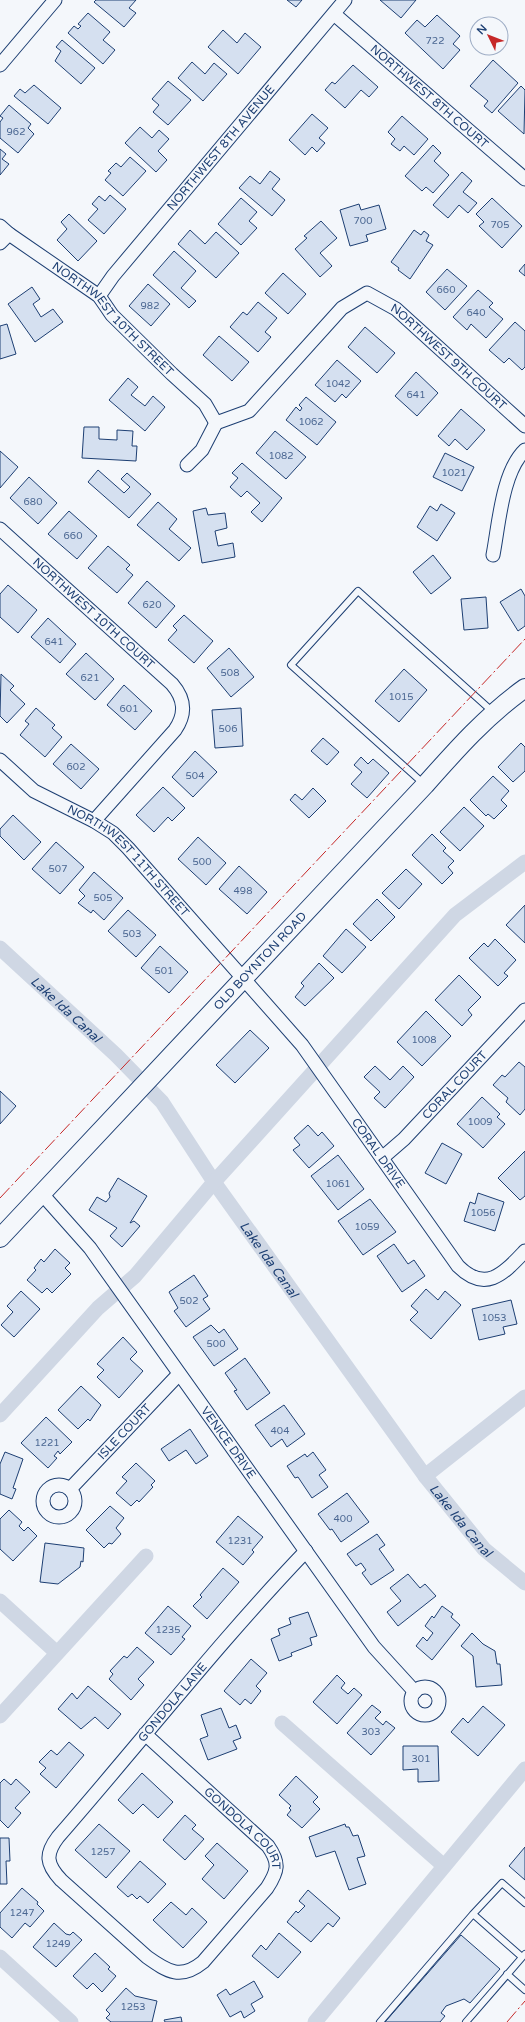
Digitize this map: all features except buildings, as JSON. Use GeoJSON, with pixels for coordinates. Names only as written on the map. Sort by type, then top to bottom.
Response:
{"type":"FeatureCollection","features":[{"type":"Feature","properties":{"kind":"street"},"geometry":{"type":"LineString","coordinates":[[0,65],[55,0]]}},
{"type":"Feature","properties":{"kind":"street","name":"NORTHWEST 8TH AVENUE"},"geometry":{"type":"LineString","coordinates":[[99,296],[113,276],[345,0]]}},
{"type":"Feature","properties":{"kind":"street","name":"NORTHWEST 8TH COURT"},"geometry":{"type":"LineString","coordinates":[[334,14],[525,179]]}},
{"type":"Feature","properties":{"kind":"street","name":"NORTHWEST 10TH STREET"},"geometry":{"type":"LineString","coordinates":[[3,234],[99,296],[112,315],[205,404],[216,423]]}},
{"type":"Feature","properties":{"kind":"street","name":"NORTHWEST 9TH COURT"},"geometry":{"type":"LineString","coordinates":[[216,423],[249,411],[342,308],[368,294],[396,309],[525,426]]}},
{"type":"Feature","properties":{"kind":"street"},"geometry":{"type":"LineString","coordinates":[[187,465],[202,450],[216,423]]}},
{"type":"Feature","properties":{"kind":"street"},"geometry":{"type":"LineString","coordinates":[[493,555],[508,476],[518,457],[525,450]]}},
{"type":"Feature","properties":{"kind":"street","name":"NORTHWEST 10TH COURT"},"geometry":{"type":"LineString","coordinates":[[0,529],[172,684],[179,691],[183,701],[183,712],[180,722],[175,730],[94,821]]}},
{"type":"Feature","properties":{"kind":"street","name":"OLD BOYNTON ROAD"},"geometry":{"type":"LineString","coordinates":[[0,1238],[173,1055],[460,746],[494,712],[525,688]]}},
{"type":"Feature","properties":{"kind":"street","name":"NORTHWEST 11TH STREET"},"geometry":{"type":"LineString","coordinates":[[0,760],[34,791],[94,821],[113,833],[128,848],[243,979]]}},
{"type":"Feature","properties":{"kind":"street","name":"CORAL DRIVE"},"geometry":{"type":"LineString","coordinates":[[243,979],[275,1012],[302,1044],[458,1266],[465,1273],[474,1278],[485,1280],[495,1278],[504,1273],[525,1251]]}},
{"type":"Feature","properties":{"kind":"street","name":"CORAL COURT"},"geometry":{"type":"LineString","coordinates":[[382,1158],[404,1139],[525,1010]]}},
{"type":"Feature","properties":{"kind":"street","name":"VENICE DRIVE"},"geometry":{"type":"LineString","coordinates":[[42,1194],[90,1248],[106,1269],[374,1647],[414,1692]]}},
{"type":"Feature","properties":{"kind":"street","name":"ISLE COURT"},"geometry":{"type":"LineString","coordinates":[[70,1489],[180,1374]]}},
{"type":"Feature","properties":{"kind":"street","name":"GONDOLA LANE"},"geometry":{"type":"LineString","coordinates":[[48,1858],[50,1847],[144,1734],[306,1551]]}},
{"type":"Feature","properties":{"kind":"street","name":"GONDOLA COURT"},"geometry":{"type":"LineString","coordinates":[[48,1858],[52,1869],[61,1880],[147,1957],[162,1968],[175,1972],[185,1972],[195,1968],[203,1962],[274,1879],[277,1867],[276,1860],[268,1846],[144,1734]]}},
{"type":"Feature","properties":{"kind":"lane"},"geometry":{"type":"LineString","coordinates":[[425,785],[291,665],[358,591],[494,712]]}},
{"type":"Feature","properties":{"kind":"lane"},"geometry":{"type":"LineString","coordinates":[[380,2022],[473,1914],[502,1883],[525,1903]]}},
{"type":"Feature","properties":{"kind":"lane"},"geometry":{"type":"LineString","coordinates":[[466,2022],[524,1955],[473,1914]]}},
{"type":"Feature","properties":{"kind":"lane"},"geometry":{"type":"LineString","coordinates":[[507,1974],[525,1990]]}},
{"type":"Feature","properties":{"kind":"waterway"},"geometry":{"type":"LineString","coordinates":[[0,1415],[98,1308],[135,1276],[214,1182],[455,915],[525,862]]}},
{"type":"Feature","properties":{"kind":"waterway","name":"Lake Ida Canal"},"geometry":{"type":"LineString","coordinates":[[0,948],[116,1055],[162,1102],[214,1182],[425,1476],[484,1549],[525,1583]]}},
{"type":"Feature","properties":{"kind":"waterway"},"geometry":{"type":"LineString","coordinates":[[425,1476],[525,1397]]}},
{"type":"Feature","properties":{"kind":"waterway"},"geometry":{"type":"LineString","coordinates":[[0,1716],[146,1556]]}},
{"type":"Feature","properties":{"kind":"waterway"},"geometry":{"type":"LineString","coordinates":[[0,1601],[57,1653]]}},
{"type":"Feature","properties":{"kind":"waterway"},"geometry":{"type":"LineString","coordinates":[[282,1723],[444,1866]]}},
{"type":"Feature","properties":{"kind":"waterway"},"geometry":{"type":"LineString","coordinates":[[315,2022],[525,1769]]}},
{"type":"Feature","properties":{"kind":"waterway"},"geometry":{"type":"LineString","coordinates":[[0,1957],[71,2022]]}},
{"type":"Feature","properties":{"kind":"power"},"geometry":{"type":"LineString","coordinates":[[0,1198],[525,639]]}},
{"type":"Feature","properties":{"kind":"power"},"geometry":{"type":"LineString","coordinates":[[507,2022],[525,2001]]}}]}
